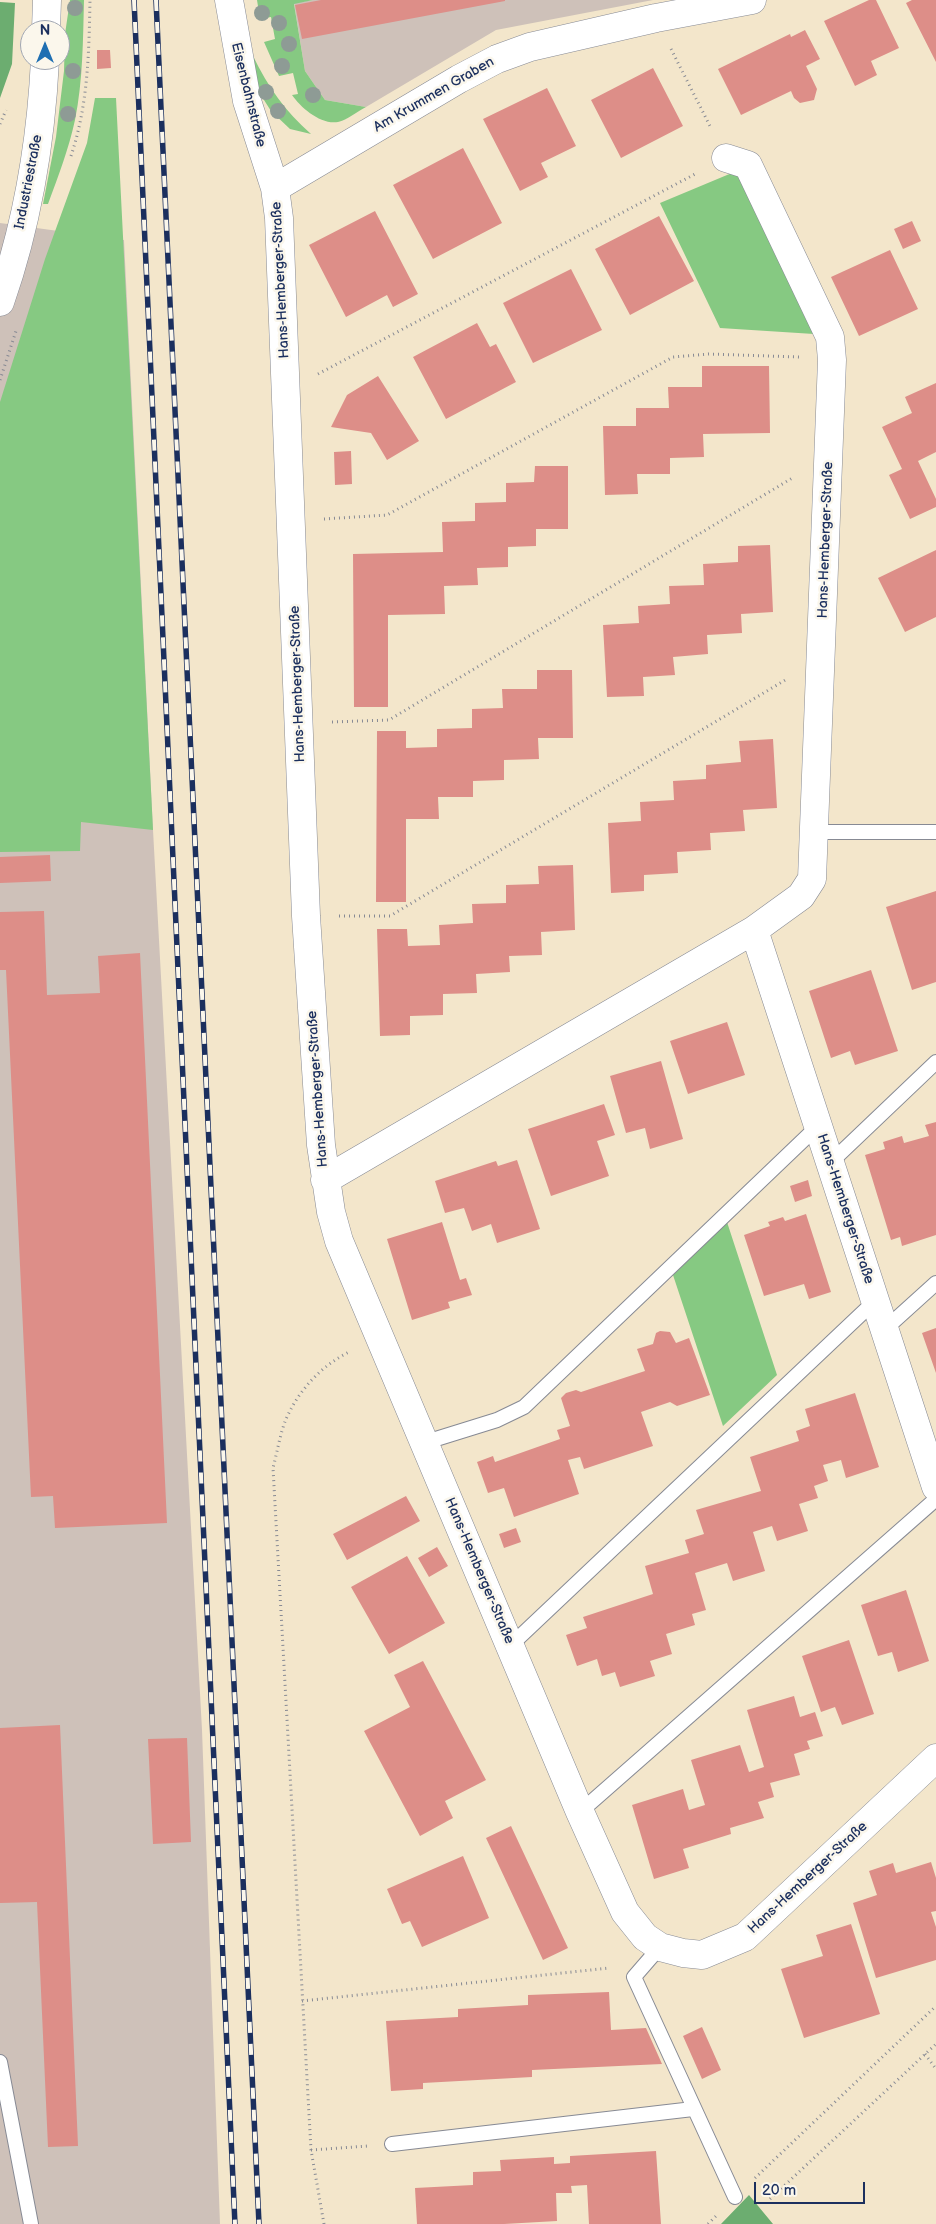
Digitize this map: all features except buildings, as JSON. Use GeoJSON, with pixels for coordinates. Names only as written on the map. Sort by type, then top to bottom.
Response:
{"type":"FeatureCollection","features":[{"type":"Feature","properties":{"kind":"street"},"geometry":{"type":"LineString","coordinates":[[46,20],[47,0]]}},
{"type":"Feature","properties":{"kind":"street","name":"Eisenbahnstraße"},"geometry":{"type":"LineString","coordinates":[[229,0],[247,101],[275,188]]}},
{"type":"Feature","properties":{"kind":"street","name":"Am Krummen Graben"},"geometry":{"type":"LineString","coordinates":[[275,188],[459,79],[497,59],[530,47],[656,18],[752,0]]}},
{"type":"Feature","properties":{"kind":"street","name":"Industriestraße"},"geometry":{"type":"LineString","coordinates":[[0,302],[25,212],[33,174],[44,70]]}},
{"type":"Feature","properties":{"kind":"street","name":"Hans-Hemberger-Straße"},"geometry":{"type":"LineString","coordinates":[[325,1180],[754,930],[801,896],[812,879],[829,456],[832,360],[830,337],[748,165],[726,158]]}},
{"type":"Feature","properties":{"kind":"street","name":"Hans-Hemberger-Straße"},"geometry":{"type":"LineString","coordinates":[[275,188],[282,251],[306,916],[319,1119],[325,1180],[339,1241],[423,1443],[511,1645],[580,1812],[626,1912],[644,1937],[660,1947],[683,1953],[702,1955],[745,1937],[936,1758]]}},
{"type":"Feature","properties":{"kind":"street","name":"Hans-Hemberger-Straße"},"geometry":{"type":"LineString","coordinates":[[754,930],[936,1487]]}},
{"type":"Feature","properties":{"kind":"lane"},"geometry":{"type":"LineString","coordinates":[[814,832],[936,832]]}},
{"type":"Feature","properties":{"kind":"lane"},"geometry":{"type":"LineString","coordinates":[[830,1163],[936,1062]]}},
{"type":"Feature","properties":{"kind":"lane"},"geometry":{"type":"LineString","coordinates":[[423,1443],[497,1420],[524,1407],[818,1126]]}},
{"type":"Feature","properties":{"kind":"lane"},"geometry":{"type":"LineString","coordinates":[[884,1330],[936,1283]]}},
{"type":"Feature","properties":{"kind":"lane"},"geometry":{"type":"LineString","coordinates":[[511,1645],[875,1301]]}},
{"type":"Feature","properties":{"kind":"lane"},"geometry":{"type":"LineString","coordinates":[[580,1812],[936,1499]]}},
{"type":"Feature","properties":{"kind":"lane"},"geometry":{"type":"LineString","coordinates":[[660,1947],[634,1977],[735,2198]]}},
{"type":"Feature","properties":{"kind":"lane"},"geometry":{"type":"LineString","coordinates":[[0,2062],[31,2224]]}},
{"type":"Feature","properties":{"kind":"lane"},"geometry":{"type":"LineString","coordinates":[[392,2144],[693,2109]]}},
{"type":"Feature","properties":{"kind":"path"},"geometry":{"type":"LineString","coordinates":[[286,390],[726,158],[656,18]]}},
{"type":"Feature","properties":{"kind":"path"},"geometry":{"type":"LineString","coordinates":[[292,521],[387,515],[674,357],[709,354],[832,360]]}},
{"type":"Feature","properties":{"kind":"path"},"geometry":{"type":"LineString","coordinates":[[299,723],[389,720],[829,456]]}},
{"type":"Feature","properties":{"kind":"path"},"geometry":{"type":"LineString","coordinates":[[306,916],[390,916],[822,659]]}},
{"type":"Feature","properties":{"kind":"path"},"geometry":{"type":"LineString","coordinates":[[324,2224],[311,2150],[273,1468],[286,1420],[306,1385],[336,1359],[379,1338]]}},
{"type":"Feature","properties":{"kind":"path"},"geometry":{"type":"LineString","coordinates":[[302,2001],[613,1968],[634,1977]]}},
{"type":"Feature","properties":{"kind":"path"},"geometry":{"type":"LineString","coordinates":[[708,2224],[936,2006]]}},
{"type":"Feature","properties":{"kind":"path"},"geometry":{"type":"LineString","coordinates":[[770,2199],[936,2044]]}},
{"type":"Feature","properties":{"kind":"path"},"geometry":{"type":"LineString","coordinates":[[926,2054],[936,2069]]}},
{"type":"Feature","properties":{"kind":"path"},"geometry":{"type":"LineString","coordinates":[[311,2150],[392,2144]]}},
{"type":"Feature","properties":{"kind":"shaded area"},"geometry":{"type":"Polygon","coordinates":[[[313,0],[653,0],[496,30],[366,107],[325,100],[305,71],[294,3],[313,0]]]}},
{"type":"Feature","properties":{"kind":"shaded area"},"geometry":{"type":"Polygon","coordinates":[[[0,223],[124,240],[153,830],[202,1730],[220,2224],[0,2224],[0,223]]]}},
{"type":"Feature","properties":{"kind":"green space"},"geometry":{"type":"Polygon","coordinates":[[[70,0],[84,0],[80,90],[75,120],[48,204],[43,204],[56,137],[64,70],[70,70],[70,20],[67,20],[70,0]]]}},
{"type":"Feature","properties":{"kind":"green space"},"geometry":{"type":"Polygon","coordinates":[[[257,0],[313,0],[294,4],[305,71],[325,100],[366,107],[345,119],[332,122],[312,115],[301,105],[292,95],[298,94],[293,73],[279,76],[264,42],[275,39],[271,17],[260,19],[257,0]]]}},
{"type":"Feature","properties":{"kind":"green space"},"geometry":{"type":"Polygon","coordinates":[[[0,2],[15,3],[12,64],[0,98],[0,2]]]}},
{"type":"Feature","properties":{"kind":"green space"},"geometry":{"type":"Polygon","coordinates":[[[253,56],[278,98],[311,134],[290,129],[271,111],[257,89],[253,56]]]}},
{"type":"Feature","properties":{"kind":"green space"},"geometry":{"type":"Polygon","coordinates":[[[95,98],[116,98],[153,830],[81,822],[80,851],[0,852],[0,402],[45,259],[87,143],[95,98]]]}},
{"type":"Feature","properties":{"kind":"green space"},"geometry":{"type":"Polygon","coordinates":[[[739,170],[814,334],[720,328],[660,203],[739,170]]]}},
{"type":"Feature","properties":{"kind":"green space"},"geometry":{"type":"Polygon","coordinates":[[[727,1222],[777,1375],[723,1426],[673,1275],[727,1222]]]}},
{"type":"Feature","properties":{"kind":"green space"},"geometry":{"type":"Polygon","coordinates":[[[749,2195],[773,2224],[721,2224],[749,2195]]]}},
{"type":"Feature","properties":{"kind":"railway"},"geometry":{"type":"LineString","coordinates":[[134,0],[235,2224]]}},
{"type":"Feature","properties":{"kind":"railway"},"geometry":{"type":"LineString","coordinates":[[156,0],[259,2224]]}}]}
